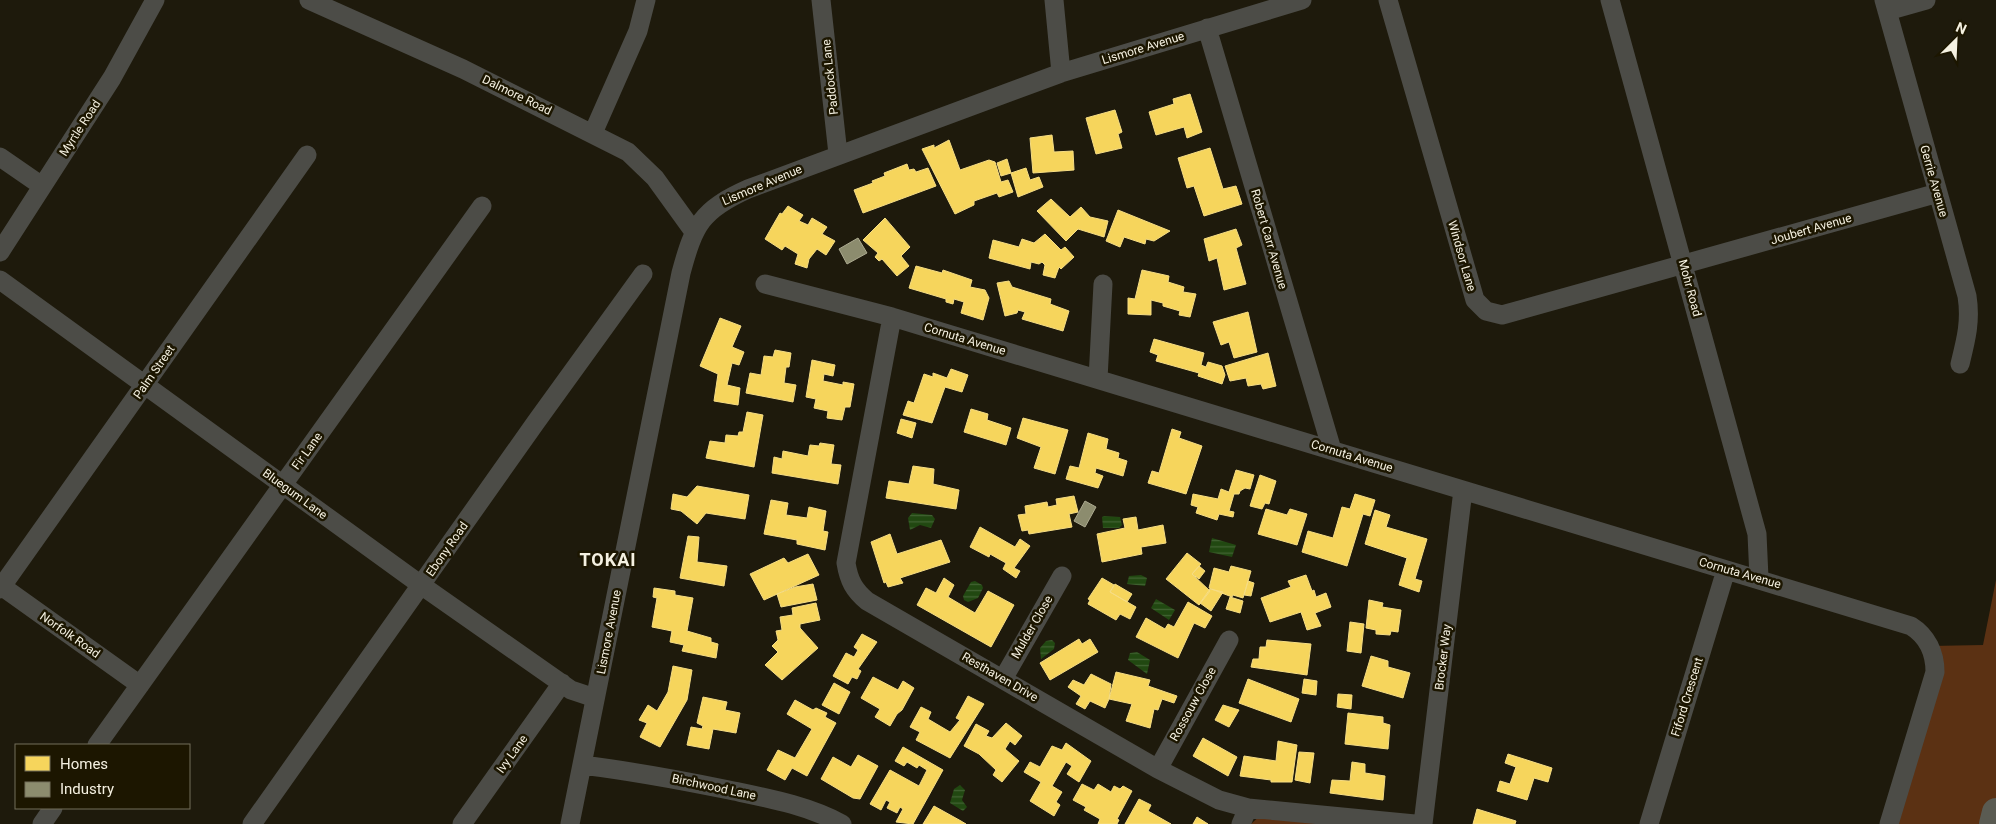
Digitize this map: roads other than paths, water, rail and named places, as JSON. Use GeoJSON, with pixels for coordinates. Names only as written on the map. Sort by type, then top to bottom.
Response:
{"type":"FeatureCollection","features":[{"type":"Feature","properties":{"kind":"highway"},"geometry":{"type":"LineString","coordinates":[[1994,824],[1996,812]]}},
{"type":"Feature","properties":{"kind":"street","name":"Myrtle Road"},"geometry":{"type":"LineString","coordinates":[[0,252],[112,78],[155,0]]}},
{"type":"Feature","properties":{"kind":"street","name":"Dalmore Road"},"geometry":{"type":"LineString","coordinates":[[309,0],[463,69],[628,152],[643,164],[684,216],[694,232]]}},
{"type":"Feature","properties":{"kind":"street"},"geometry":{"type":"LineString","coordinates":[[592,133],[638,31],[646,0]]}},
{"type":"Feature","properties":{"kind":"street","name":"Paddock Lane"},"geometry":{"type":"LineString","coordinates":[[822,0],[838,154]]}},
{"type":"Feature","properties":{"kind":"street"},"geometry":{"type":"LineString","coordinates":[[1054,0],[1061,73]]}},
{"type":"Feature","properties":{"kind":"street","name":"Lismore Avenue"},"geometry":{"type":"LineString","coordinates":[[570,824],[681,273],[694,232],[713,207],[722,201],[838,154],[1061,73],[1302,0]]}},
{"type":"Feature","properties":{"kind":"street","name":"Windsor Lane"},"geometry":{"type":"LineString","coordinates":[[1388,0],[1475,300],[1486,311],[1502,315],[1684,265]]}},
{"type":"Feature","properties":{"kind":"street","name":"Mohr Road"},"geometry":{"type":"LineString","coordinates":[[1610,0],[1757,534],[1759,578]]}},
{"type":"Feature","properties":{"kind":"street"},"geometry":{"type":"LineString","coordinates":[[1885,6],[1926,0]]}},
{"type":"Feature","properties":{"kind":"street","name":"Gerrie Avenue"},"geometry":{"type":"LineString","coordinates":[[1885,6],[1970,314],[1969,328],[1960,364]]}},
{"type":"Feature","properties":{"kind":"street","name":"Robert Carr Avenue"},"geometry":{"type":"LineString","coordinates":[[1207,28],[1332,450]]}},
{"type":"Feature","properties":{"kind":"street","name":"Palm Street"},"geometry":{"type":"LineString","coordinates":[[0,587],[307,155]]}},
{"type":"Feature","properties":{"kind":"street"},"geometry":{"type":"LineString","coordinates":[[0,157],[42,186]]}},
{"type":"Feature","properties":{"kind":"street","name":"Joubert Avenue"},"geometry":{"type":"LineString","coordinates":[[1684,265],[1938,193]]}},
{"type":"Feature","properties":{"kind":"street","name":"Fir Lane"},"geometry":{"type":"LineString","coordinates":[[98,744],[482,206]]}},
{"type":"Feature","properties":{"kind":"street","name":"Ebony Road"},"geometry":{"type":"LineString","coordinates":[[252,824],[643,274]]}},
{"type":"Feature","properties":{"kind":"street","name":"Bluegum Lane"},"geometry":{"type":"LineString","coordinates":[[0,280],[421,585],[562,683],[579,694],[595,698]]}},
{"type":"Feature","properties":{"kind":"street","name":"Cornuta Avenue"},"geometry":{"type":"LineString","coordinates":[[764,284],[892,317],[1726,570],[1759,578],[1911,626],[1920,632],[1930,646],[1935,664],[1935,672],[1889,824]]}},
{"type":"Feature","properties":{"kind":"street"},"geometry":{"type":"LineString","coordinates":[[1098,379],[1103,284]]}},
{"type":"Feature","properties":{"kind":"street","name":"Resthaven Drive"},"geometry":{"type":"LineString","coordinates":[[892,317],[846,563],[848,577],[855,592],[867,601],[1158,769],[1219,800],[1244,816],[1415,824]]}},
{"type":"Feature","properties":{"kind":"street","name":"Brocker Way"},"geometry":{"type":"LineString","coordinates":[[1423,824],[1463,490]]}},
{"type":"Feature","properties":{"kind":"street","name":"Fiford Crescent"},"geometry":{"type":"LineString","coordinates":[[1649,824],[1726,570]]}},
{"type":"Feature","properties":{"kind":"street","name":"Mulder Close"},"geometry":{"type":"LineString","coordinates":[[1003,679],[1062,576]]}},
{"type":"Feature","properties":{"kind":"street","name":"Norfolk Road"},"geometry":{"type":"LineString","coordinates":[[0,587],[140,685]]}},
{"type":"Feature","properties":{"kind":"street","name":"Rossouw Close"},"geometry":{"type":"LineString","coordinates":[[1158,769],[1229,640]]}},
{"type":"Feature","properties":{"kind":"street","name":"Ivy Lane"},"geometry":{"type":"LineString","coordinates":[[462,824],[562,683]]}},
{"type":"Feature","properties":{"kind":"street","name":"Birchwood Lane"},"geometry":{"type":"LineString","coordinates":[[582,765],[654,774],[770,798],[805,817],[842,824]]}},
{"type":"Feature","properties":{"kind":"street"},"geometry":{"type":"LineString","coordinates":[[42,824],[52,809]]}},
{"type":"Feature","properties":{"kind":"district","name":"TOKAI"},"geometry":{"type":"Point","coordinates":[608,559]}}]}
